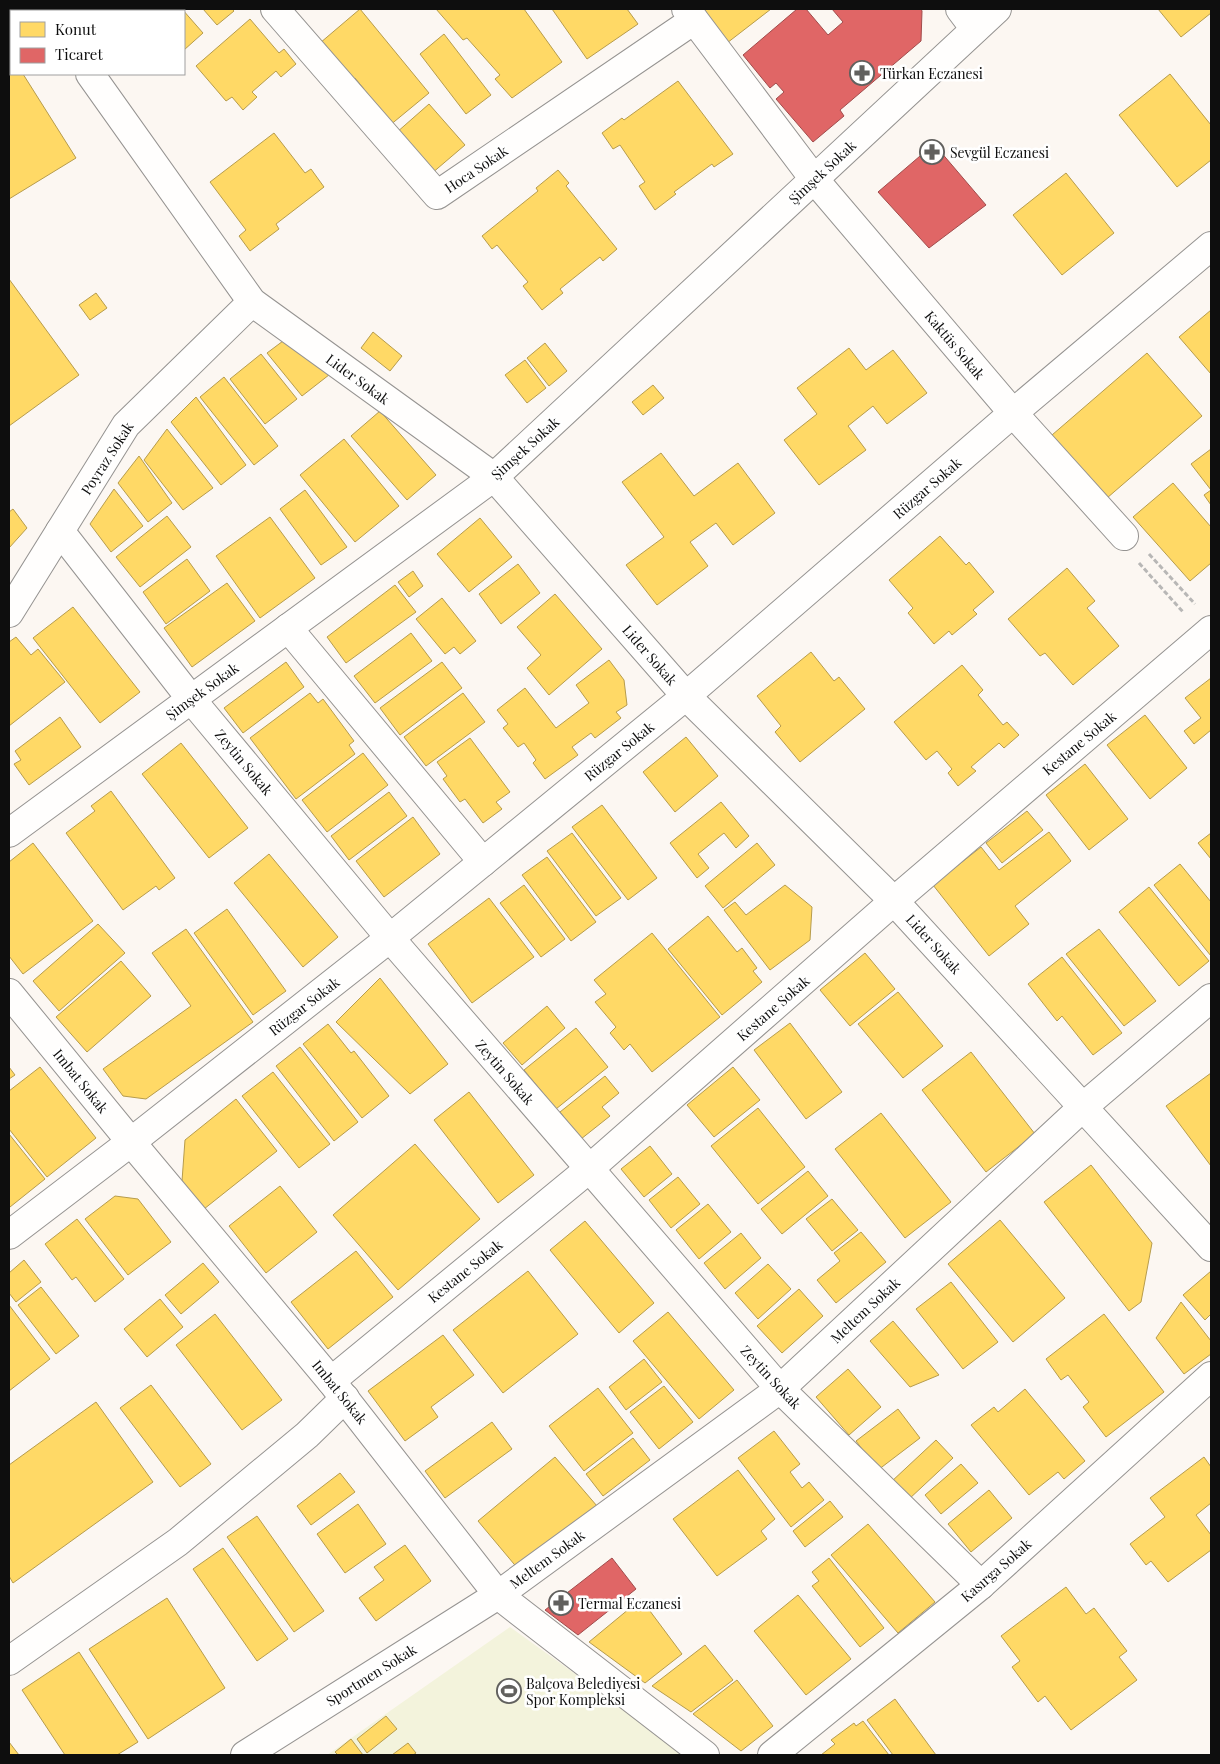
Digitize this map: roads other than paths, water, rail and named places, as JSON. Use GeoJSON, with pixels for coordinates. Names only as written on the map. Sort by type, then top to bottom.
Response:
{"type":"FeatureCollection","features":[{"type":"Feature","properties":{"kind":"street","name":"Hoca Sokak"},"geometry":{"type":"LineString","coordinates":[[275,9],[437,195],[690,14]]}},
{"type":"Feature","properties":{"kind":"street","name":"Şimşek Sokak"},"geometry":{"type":"LineString","coordinates":[[9,834],[494,477],[814,179],[968,19],[997,9]]}},
{"type":"Feature","properties":{"kind":"street","name":"Kaktüs Sokak"},"geometry":{"type":"LineString","coordinates":[[690,14],[814,179],[1013,413],[1124,536]]}},
{"type":"Feature","properties":{"kind":"street","name":"Lider Sokak"},"geometry":{"type":"LineString","coordinates":[[91,75],[252,302],[494,477],[686,696],[894,901],[1211,1247]]}},
{"type":"Feature","properties":{"kind":"street","name":"Rüzgar Sokak"},"geometry":{"type":"LineString","coordinates":[[9,1235],[131,1142],[390,938],[686,696],[1013,413],[1211,246]]}},
{"type":"Feature","properties":{"kind":"street","name":"Poyraz Sokak"},"geometry":{"type":"LineString","coordinates":[[12,601],[60,531],[126,425],[252,302]]}},
{"type":"Feature","properties":{"kind":"street","name":"Zeytin Sokak"},"geometry":{"type":"LineString","coordinates":[[60,531],[191,699],[390,938],[780,1389],[981,1585]]}},
{"type":"Feature","properties":{"kind":"street","name":"Kestane Sokak"},"geometry":{"type":"LineString","coordinates":[[9,1661],[178,1542],[307,1435],[338,1389],[894,901],[1204,624]]}},
{"type":"Feature","properties":{"kind":"street"},"geometry":{"type":"LineString","coordinates":[[288,628],[483,862]]}},
{"type":"Feature","properties":{"kind":"street","name":"Imbat Sokak"},"geometry":{"type":"LineString","coordinates":[[9,993],[338,1389],[498,1595],[705,1755]]}},
{"type":"Feature","properties":{"kind":"street","name":"Meltem Sokak"},"geometry":{"type":"LineString","coordinates":[[498,1595],[780,1389],[1083,1107],[1211,998]]}},
{"type":"Feature","properties":{"kind":"street","name":"Kasırga Sokak"},"geometry":{"type":"LineString","coordinates":[[772,1755],[981,1585],[1211,1376]]}},
{"type":"Feature","properties":{"kind":"street","name":"Sportmen Sokak"},"geometry":{"type":"LineString","coordinates":[[244,1755],[498,1595]]}},
{"type":"Feature","properties":{"kind":"place","name":"Türkan Eczanesi"},"geometry":{"type":"Point","coordinates":[862,73]}},
{"type":"Feature","properties":{"kind":"place","name":"Sevgül Eczanesi"},"geometry":{"type":"Point","coordinates":[932,152]}},
{"type":"Feature","properties":{"kind":"place","name":"Termal Eczanesi"},"geometry":{"type":"Point","coordinates":[561,1603]}},
{"type":"Feature","properties":{"kind":"place","name":"Balçova Belediyesi Spor Kompleksi"},"geometry":{"type":"Point","coordinates":[509,1691]}}]}
